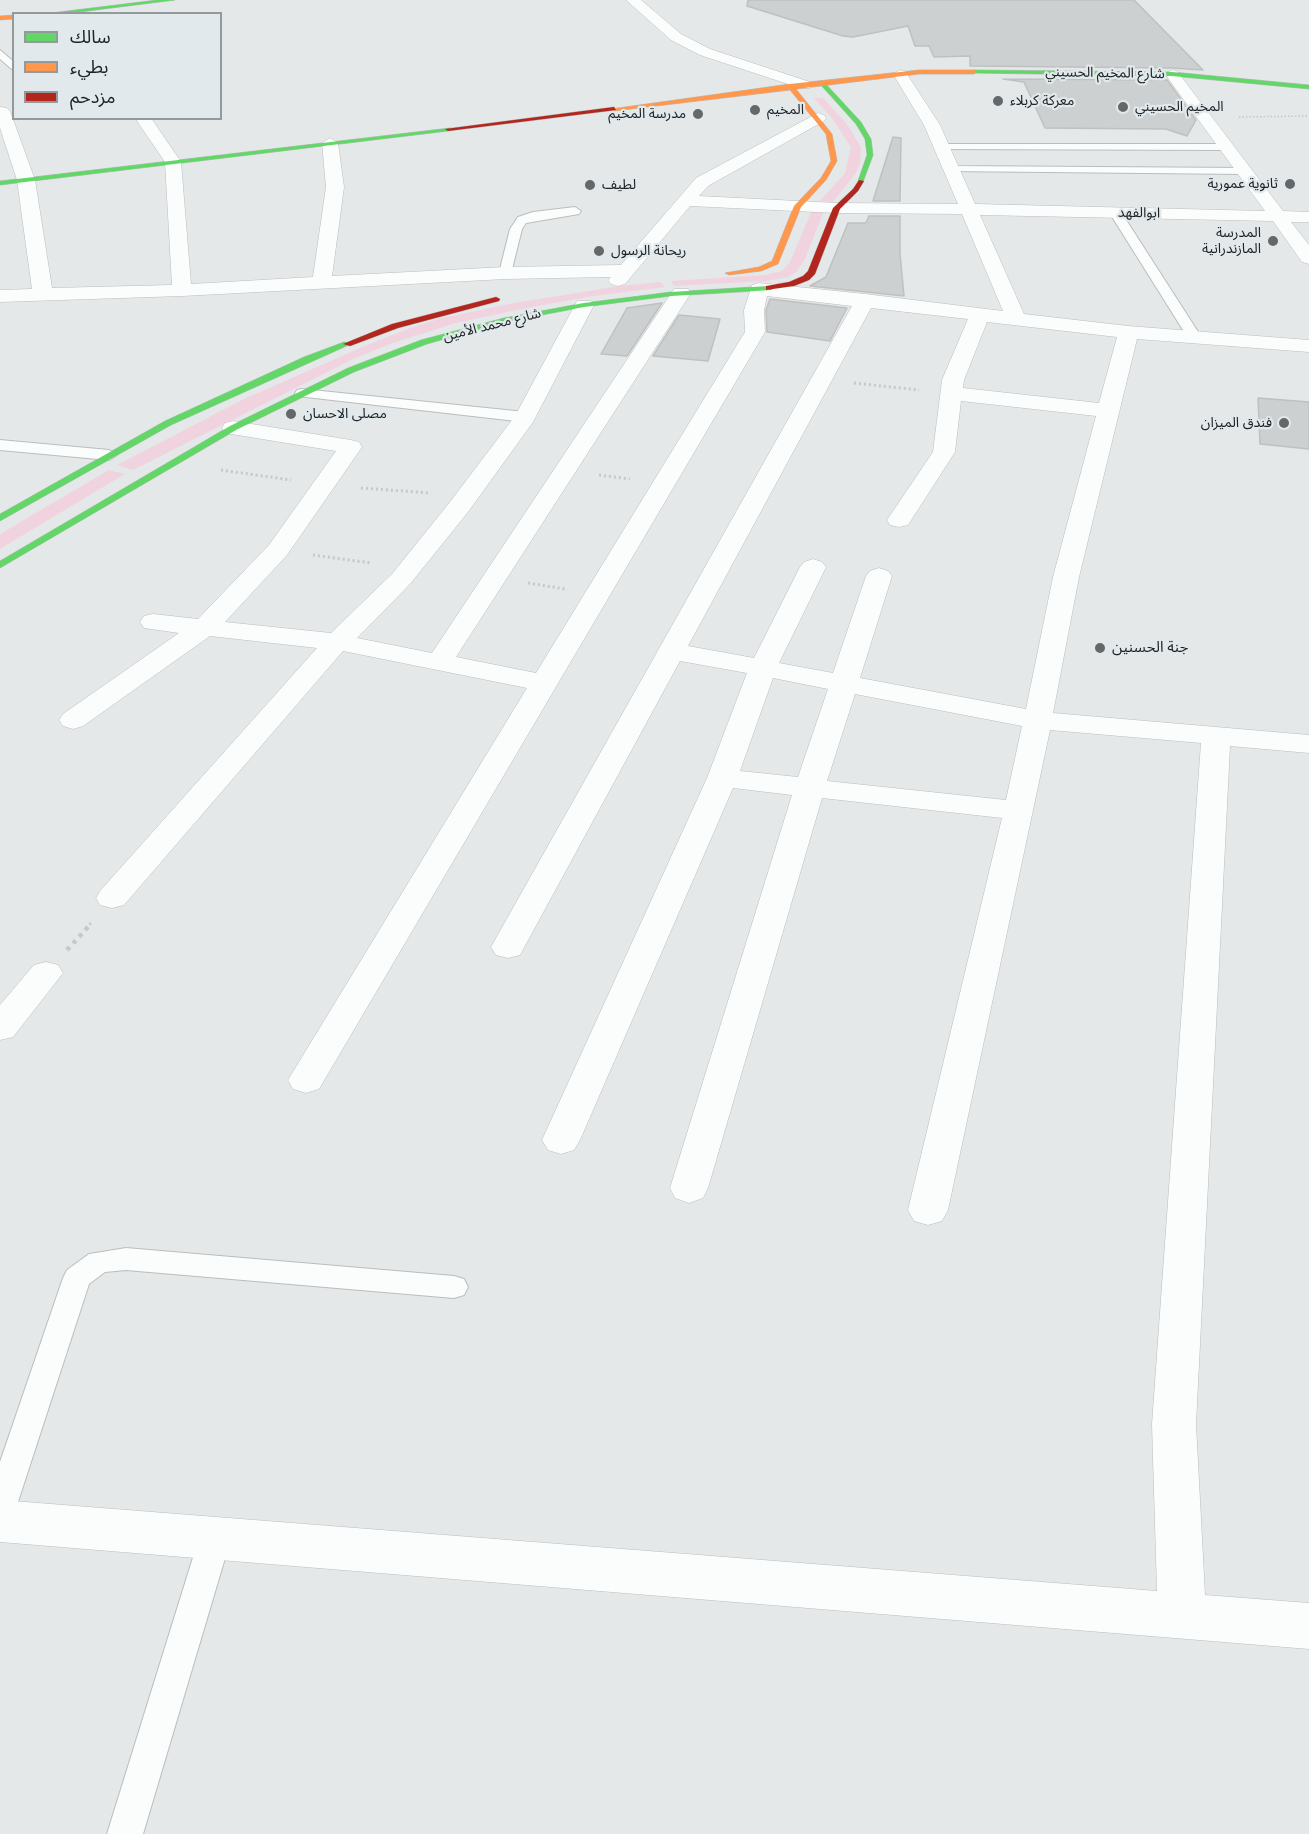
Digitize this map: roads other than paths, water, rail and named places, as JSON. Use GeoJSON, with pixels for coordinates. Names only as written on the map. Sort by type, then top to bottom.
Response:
{"type":"FeatureCollection","features":[{"type":"Feature","properties":{"kind":"main road"},"geometry":{"type":"LineString","coordinates":[[63,12],[172,0]]}},
{"type":"Feature","properties":{"kind":"main road","name":"شارع المخيم الحسيني"},"geometry":{"type":"LineString","coordinates":[[0,183],[900,74],[1172,74],[1309,87]]}},
{"type":"Feature","properties":{"kind":"main road","name":"شارع محمد الأمين"},"geometry":{"type":"LineString","coordinates":[[578,295],[759,289],[791,284],[806,278],[812,272],[837,208],[856,190],[869,165],[870,147],[859,123],[822,83]]}},
{"type":"Feature","properties":{"kind":"main road"},"geometry":{"type":"LineString","coordinates":[[716,273],[752,271],[775,262],[798,206],[824,179],[834,161],[833,146],[798,86]]}},
{"type":"Feature","properties":{"kind":"main road","name":"شارع محمد الأمين"},"geometry":{"type":"LineString","coordinates":[[0,565],[233,428],[351,370],[424,342],[504,320],[627,276]]}},
{"type":"Feature","properties":{"kind":"main road","name":"شارع محمد الأمين"},"geometry":{"type":"LineString","coordinates":[[0,518],[109,455],[206,404],[307,359],[395,326],[507,297]]}},
{"type":"Feature","properties":{"kind":"street"},"geometry":{"type":"LineString","coordinates":[[633,0],[676,37],[689,44],[798,86]]}},
{"type":"Feature","properties":{"kind":"street"},"geometry":{"type":"LineString","coordinates":[[900,74],[932,124],[1017,320]]}},
{"type":"Feature","properties":{"kind":"street"},"geometry":{"type":"LineString","coordinates":[[1172,74],[1309,258]]}},
{"type":"Feature","properties":{"kind":"street"},"geometry":{"type":"LineString","coordinates":[[5,111],[26,180],[43,295]]}},
{"type":"Feature","properties":{"kind":"street"},"geometry":{"type":"LineString","coordinates":[[0,296],[322,284],[505,273],[627,276],[702,182],[818,118]]}},
{"type":"Feature","properties":{"kind":"street"},"geometry":{"type":"LineString","coordinates":[[144,120],[173,162],[182,290]]}},
{"type":"Feature","properties":{"kind":"street"},"geometry":{"type":"LineString","coordinates":[[322,284],[335,187],[330,143]]}},
{"type":"Feature","properties":{"kind":"street"},"geometry":{"type":"LineString","coordinates":[[685,201],[837,208]]}},
{"type":"Feature","properties":{"kind":"street","name":"ابوالفهد"},"geometry":{"type":"LineString","coordinates":[[837,208],[1309,217]]}},
{"type":"Feature","properties":{"kind":"street"},"geometry":{"type":"LineString","coordinates":[[306,1080],[755,332],[754,310],[759,289],[1128,332],[1309,346]]}},
{"type":"Feature","properties":{"kind":"street"},"geometry":{"type":"LineString","coordinates":[[439,662],[681,293]]}},
{"type":"Feature","properties":{"kind":"street"},"geometry":{"type":"LineString","coordinates":[[112,898],[337,642],[401,579],[459,507],[525,417],[578,295]]}},
{"type":"Feature","properties":{"kind":"street"},"geometry":{"type":"LineString","coordinates":[[508,947],[865,300]]}},
{"type":"Feature","properties":{"kind":"street"},"geometry":{"type":"LineString","coordinates":[[899,520],[944,452],[953,380],[980,315]]}},
{"type":"Feature","properties":{"kind":"street"},"geometry":{"type":"LineString","coordinates":[[928,1210],[1019,811],[1066,578],[1128,332]]}},
{"type":"Feature","properties":{"kind":"street"},"geometry":{"type":"LineString","coordinates":[[952,393],[1108,411]]}},
{"type":"Feature","properties":{"kind":"street"},"geometry":{"type":"LineString","coordinates":[[73,720],[204,628],[278,550],[351,447],[233,428]]}},
{"type":"Feature","properties":{"kind":"street"},"geometry":{"type":"LineString","coordinates":[[561,1140],[722,777],[763,668],[813,567]]}},
{"type":"Feature","properties":{"kind":"street"},"geometry":{"type":"LineString","coordinates":[[689,1188],[810,787],[879,576]]}},
{"type":"Feature","properties":{"kind":"street"},"geometry":{"type":"LineString","coordinates":[[153,622],[337,642],[544,683]]}},
{"type":"Feature","properties":{"kind":"street"},"geometry":{"type":"LineString","coordinates":[[672,651],[1037,720],[1309,744]]}},
{"type":"Feature","properties":{"kind":"street"},"geometry":{"type":"LineString","coordinates":[[1182,1616],[1174,1424],[1216,736]]}},
{"type":"Feature","properties":{"kind":"street"},"geometry":{"type":"LineString","coordinates":[[722,777],[1019,811]]}},
{"type":"Feature","properties":{"kind":"street"},"geometry":{"type":"LineString","coordinates":[[0,1028],[46,973]]}},
{"type":"Feature","properties":{"kind":"street"},"geometry":{"type":"LineString","coordinates":[[0,1521],[1309,1626]]}},
{"type":"Feature","properties":{"kind":"lane"},"geometry":{"type":"LineString","coordinates":[[0,53],[12,66]]}},
{"type":"Feature","properties":{"kind":"lane"},"geometry":{"type":"LineString","coordinates":[[942,147],[1227,147]]}},
{"type":"Feature","properties":{"kind":"lane"},"geometry":{"type":"LineString","coordinates":[[951,170],[1244,171]]}},
{"type":"Feature","properties":{"kind":"lane"},"geometry":{"type":"LineString","coordinates":[[505,273],[516,229],[522,220],[532,216],[575,211]]}},
{"type":"Feature","properties":{"kind":"lane"},"geometry":{"type":"LineString","coordinates":[[1115,212],[1196,338]]}},
{"type":"Feature","properties":{"kind":"lane"},"geometry":{"type":"LineString","coordinates":[[302,393],[525,417]]}},
{"type":"Feature","properties":{"kind":"lane"},"geometry":{"type":"LineString","coordinates":[[0,445],[109,455]]}},
{"type":"Feature","properties":{"kind":"lane"},"geometry":{"type":"LineString","coordinates":[[0,1508],[77,1278],[99,1262],[126,1259],[454,1287]]}},
{"type":"Feature","properties":{"kind":"lane"},"geometry":{"type":"LineString","coordinates":[[125,1834],[214,1538]]}},
{"type":"Feature","properties":{"kind":"place","name":"معركة كربلاء"},"geometry":{"type":"Point","coordinates":[998,101]}},
{"type":"Feature","properties":{"kind":"place","name":"المخيم الحسيني"},"geometry":{"type":"Point","coordinates":[1123,107]}},
{"type":"Feature","properties":{"kind":"place","name":"المخيم"},"geometry":{"type":"Point","coordinates":[755,110]}},
{"type":"Feature","properties":{"kind":"place","name":"مدرسة المخيم"},"geometry":{"type":"Point","coordinates":[698,114]}},
{"type":"Feature","properties":{"kind":"place","name":"ثانوية عمورية"},"geometry":{"type":"Point","coordinates":[1290,184]}},
{"type":"Feature","properties":{"kind":"place","name":"لطيف"},"geometry":{"type":"Point","coordinates":[590,185]}},
{"type":"Feature","properties":{"kind":"place","name":"المدرسة المازندرانية"},"geometry":{"type":"Point","coordinates":[1273,241]}},
{"type":"Feature","properties":{"kind":"place","name":"ريحانة الرسول"},"geometry":{"type":"Point","coordinates":[599,251]}},
{"type":"Feature","properties":{"kind":"place","name":"مصلى الاحسان"},"geometry":{"type":"Point","coordinates":[291,414]}},
{"type":"Feature","properties":{"kind":"place","name":"فندق الميزان"},"geometry":{"type":"Point","coordinates":[1284,423]}},
{"type":"Feature","properties":{"kind":"place","name":"جنة الحسنين"},"geometry":{"type":"Point","coordinates":[1100,648]}}]}
